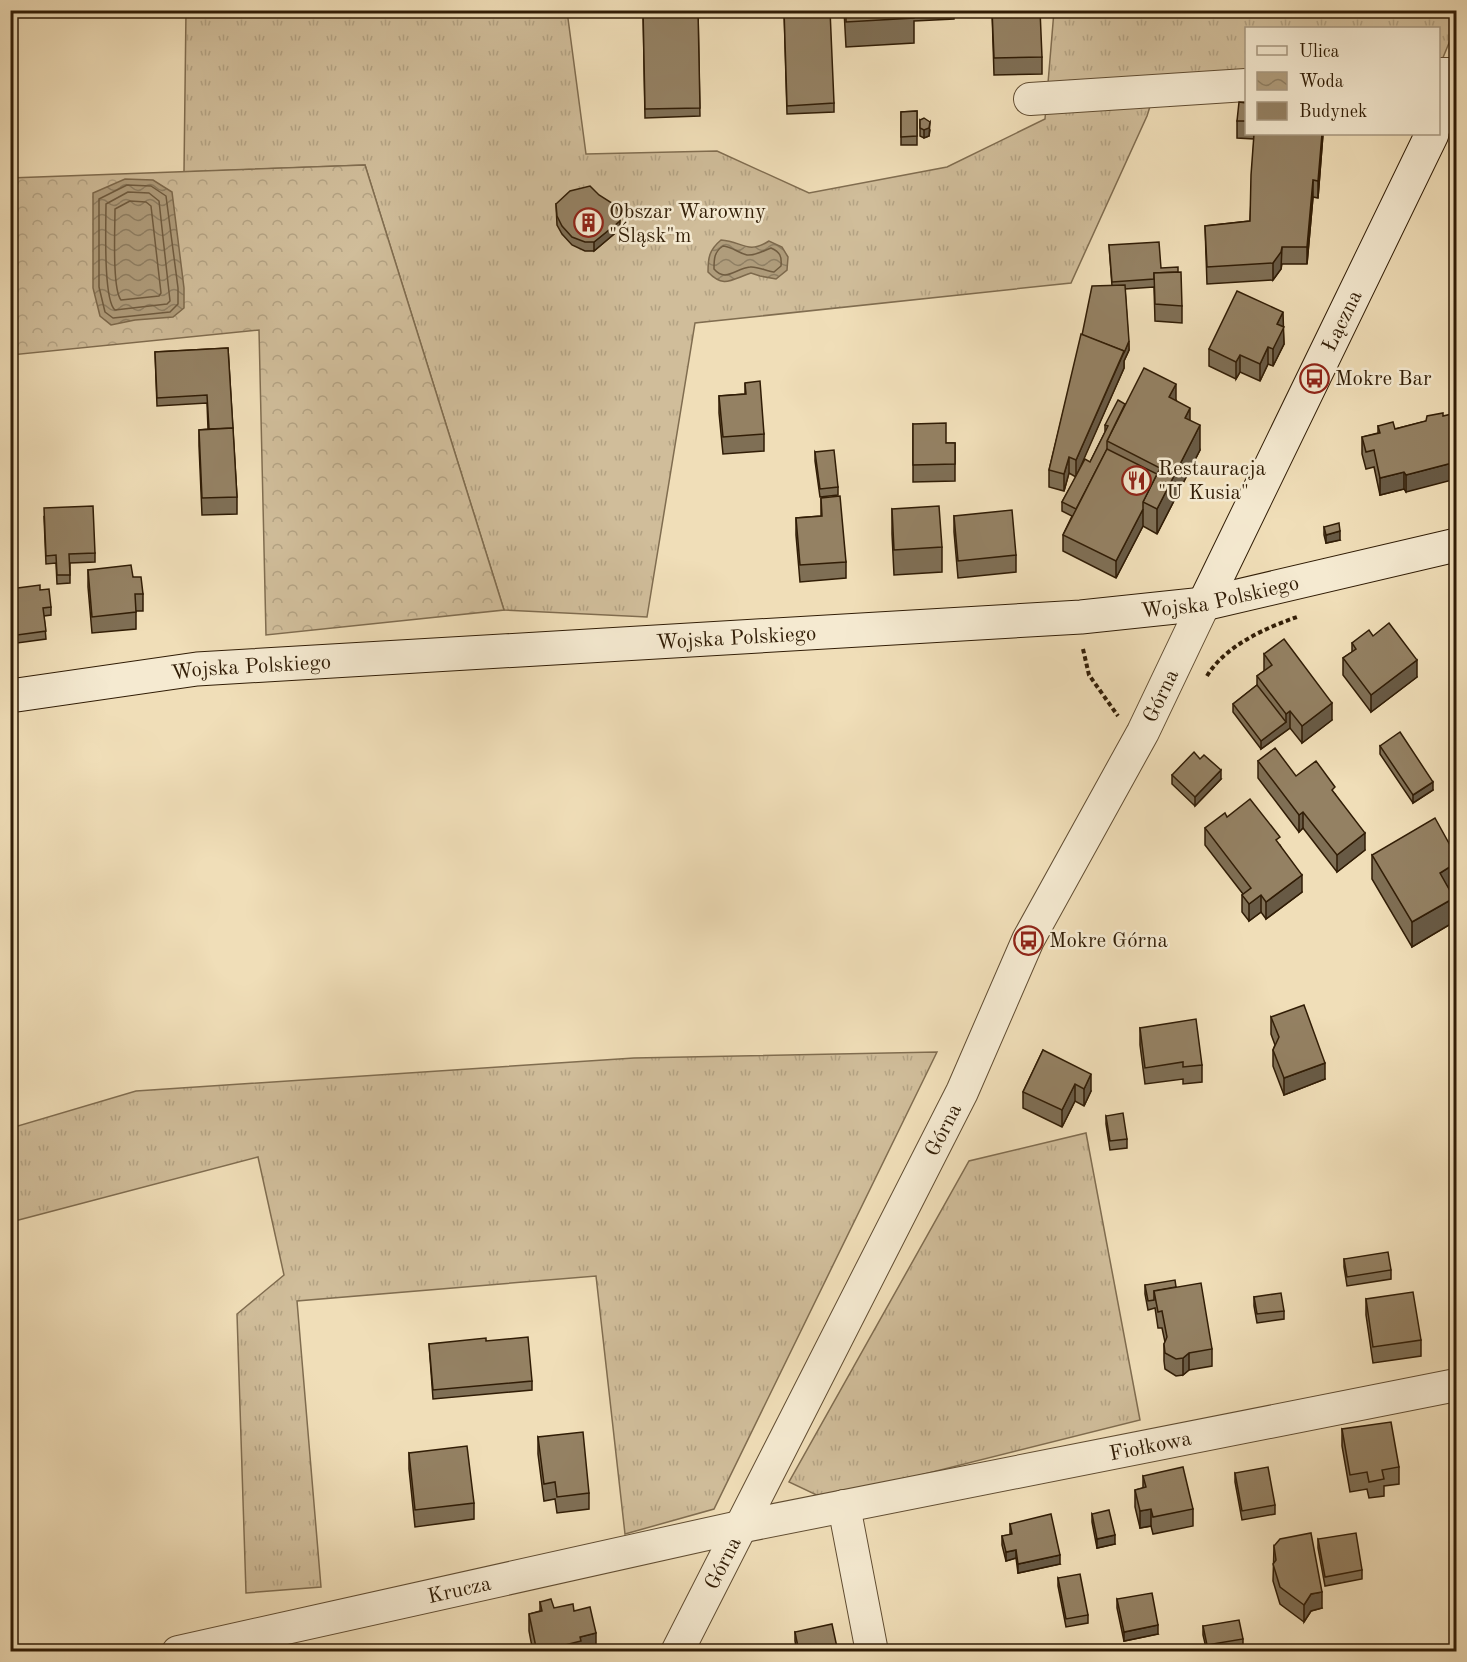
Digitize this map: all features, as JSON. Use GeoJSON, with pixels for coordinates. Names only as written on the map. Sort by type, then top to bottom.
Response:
{"type":"FeatureCollection","features":[{"type":"Feature","properties":{"kind":"street"},"geometry":{"type":"LineString","coordinates":[[1440,74],[1456,74]]}},
{"type":"Feature","properties":{"kind":"street"},"geometry":{"type":"LineString","coordinates":[[1440,117],[1456,84]]}},
{"type":"Feature","properties":{"kind":"street"},"geometry":{"type":"LineString","coordinates":[[1030,99],[1245,85]]}},
{"type":"Feature","properties":{"kind":"street","name":"Łączna"},"geometry":{"type":"LineString","coordinates":[[1204,604],[1432,135]]}},
{"type":"Feature","properties":{"kind":"street","name":"Wojska Polskiego"},"geometry":{"type":"LineString","coordinates":[[10,696],[197,669],[1066,618],[1204,604],[1456,544]]}},
{"type":"Feature","properties":{"kind":"street","name":"Górna"},"geometry":{"type":"LineString","coordinates":[[677,1652],[962,1092],[1028,940],[1143,732],[1204,604]]}},
{"type":"Feature","properties":{"kind":"street","name":"Fiołkowa"},"geometry":{"type":"LineString","coordinates":[[739,1527],[1456,1384]]}},
{"type":"Feature","properties":{"kind":"street"},"geometry":{"type":"LineString","coordinates":[[844,1506],[872,1652]]}},
{"type":"Feature","properties":{"kind":"street","name":"Krucza"},"geometry":{"type":"LineString","coordinates":[[178,1652],[739,1527]]}},
{"type":"Feature","properties":{"kind":"path"},"geometry":{"type":"LineString","coordinates":[[1202,685],[1213,665],[1255,633],[1306,615]]}},
{"type":"Feature","properties":{"kind":"path"},"geometry":{"type":"LineString","coordinates":[[1081,642],[1089,675],[1122,721]]}},
{"type":"Feature","properties":{"kind":"green space"},"geometry":{"type":"Polygon","coordinates":[[[186,11],[567,11],[586,154],[717,151],[809,193],[947,167],[1045,119],[1054,11],[1456,11],[1456,26],[1440,61],[1440,27],[1245,27],[1245,71],[1160,75],[1147,116],[1071,283],[695,323],[647,617],[504,610],[365,165],[184,172],[186,11]]]}},
{"type":"Feature","properties":{"kind":"green space"},"geometry":{"type":"Polygon","coordinates":[[[365,165],[504,610],[266,635],[259,330],[11,355],[10,178],[365,165]]]}},
{"type":"Feature","properties":{"kind":"green space"},"geometry":{"type":"Polygon","coordinates":[[[937,1052],[714,1509],[625,1534],[596,1276],[297,1301],[321,1587],[246,1593],[237,1314],[284,1275],[258,1157],[11,1222],[11,1128],[136,1091],[634,1058],[937,1052]]]}},
{"type":"Feature","properties":{"kind":"green space"},"geometry":{"type":"Polygon","coordinates":[[[1086,1133],[1140,1420],[825,1499],[789,1482],[969,1161],[1086,1133]]]}},
{"type":"Feature","properties":{"kind":"water"},"geometry":{"type":"Polygon","coordinates":[[[125,179],[153,180],[172,192],[184,288],[184,308],[173,317],[135,320],[111,325],[100,316],[93,288],[93,193],[125,179]]]}},
{"type":"Feature","properties":{"kind":"water"},"geometry":{"type":"Polygon","coordinates":[[[721,240],[750,247],[769,241],[782,247],[788,257],[787,270],[776,279],[751,273],[728,281],[719,280],[708,272],[708,267],[712,251],[721,240]]]}},
{"type":"Feature","properties":{"kind":"building"},"geometry":{"type":"Polygon","coordinates":[[[643,10],[698,10],[700,108],[645,109],[643,10]]]}},
{"type":"Feature","properties":{"kind":"building"},"geometry":{"type":"Polygon","coordinates":[[[784,10],[830,10],[834,103],[787,106],[784,10]]]}},
{"type":"Feature","properties":{"kind":"building"},"geometry":{"type":"Polygon","coordinates":[[[846,10],[913,10],[914,18],[846,22],[846,10]]]}},
{"type":"Feature","properties":{"kind":"building"},"geometry":{"type":"Polygon","coordinates":[[[992,10],[1040,10],[1042,57],[994,58],[992,10]]]}},
{"type":"Feature","properties":{"kind":"building"},"geometry":{"type":"Polygon","coordinates":[[[1239,102],[1245,103],[1245,121],[1237,121],[1239,102]]]}},
{"type":"Feature","properties":{"kind":"building"},"geometry":{"type":"Polygon","coordinates":[[[917,111],[917,136],[901,137],[901,112],[917,111]]]}},
{"type":"Feature","properties":{"kind":"building"},"geometry":{"type":"Polygon","coordinates":[[[924,118],[930,122],[929,128],[924,130],[920,128],[920,120],[924,118]]]}},
{"type":"Feature","properties":{"kind":"building"},"geometry":{"type":"Polygon","coordinates":[[[1254,135],[1322,135],[1318,181],[1313,180],[1307,247],[1282,247],[1273,263],[1207,267],[1205,226],[1250,221],[1254,135]]]}},
{"type":"Feature","properties":{"kind":"building","name":"Obszar Warowny \"Śląsk\"m"},"geometry":{"type":"Polygon","coordinates":[[[590,186],[615,205],[620,221],[594,242],[585,242],[572,237],[562,226],[557,216],[556,204],[570,191],[590,186]]]}},
{"type":"Feature","properties":{"kind":"building"},"geometry":{"type":"Polygon","coordinates":[[[1159,242],[1161,268],[1178,267],[1178,272],[1154,273],[1154,279],[1112,282],[1109,245],[1159,242]]]}},
{"type":"Feature","properties":{"kind":"building"},"geometry":{"type":"Polygon","coordinates":[[[1181,272],[1182,306],[1155,304],[1154,273],[1181,272]]]}},
{"type":"Feature","properties":{"kind":"building"},"geometry":{"type":"Polygon","coordinates":[[[1125,285],[1129,341],[1124,353],[1124,351],[1082,335],[1092,286],[1125,285]]]}},
{"type":"Feature","properties":{"kind":"building"},"geometry":{"type":"Polygon","coordinates":[[[1237,291],[1283,312],[1277,324],[1284,327],[1273,349],[1268,347],[1260,364],[1240,355],[1236,362],[1209,349],[1237,291]]]}},
{"type":"Feature","properties":{"kind":"building"},"geometry":{"type":"Polygon","coordinates":[[[1081,334],[1124,351],[1076,460],[1069,457],[1064,474],[1049,470],[1081,334]]]}},
{"type":"Feature","properties":{"kind":"building"},"geometry":{"type":"Polygon","coordinates":[[[228,348],[233,428],[209,429],[207,395],[157,398],[155,352],[228,348]]]}},
{"type":"Feature","properties":{"kind":"building"},"geometry":{"type":"Polygon","coordinates":[[[1144,368],[1176,384],[1169,397],[1190,408],[1185,418],[1200,425],[1157,509],[1143,502],[1160,468],[1107,441],[1144,368]]]}},
{"type":"Feature","properties":{"kind":"building"},"geometry":{"type":"Polygon","coordinates":[[[760,381],[764,434],[723,437],[719,396],[746,394],[745,383],[760,381]]]}},
{"type":"Feature","properties":{"kind":"building"},"geometry":{"type":"Polygon","coordinates":[[[1118,400],[1125,404],[1107,441],[1107,449],[1076,509],[1062,502],[1085,459],[1090,462],[1118,400]]]}},
{"type":"Feature","properties":{"kind":"building"},"geometry":{"type":"Polygon","coordinates":[[[1443,413],[1443,416],[1456,413],[1456,462],[1406,475],[1404,472],[1380,478],[1374,450],[1366,452],[1362,437],[1380,433],[1378,426],[1393,422],[1395,429],[1426,421],[1427,416],[1443,413]]]}},
{"type":"Feature","properties":{"kind":"building"},"geometry":{"type":"Polygon","coordinates":[[[946,423],[946,443],[955,443],[955,464],[913,465],[913,424],[946,423]]]}},
{"type":"Feature","properties":{"kind":"building"},"geometry":{"type":"Polygon","coordinates":[[[233,428],[237,497],[202,498],[199,430],[233,428]]]}},
{"type":"Feature","properties":{"kind":"building"},"geometry":{"type":"Polygon","coordinates":[[[1107,449],[1157,474],[1143,502],[1143,509],[1116,561],[1063,535],[1107,449]]]}},
{"type":"Feature","properties":{"kind":"building"},"geometry":{"type":"Polygon","coordinates":[[[834,450],[838,487],[820,489],[815,452],[834,450]]]}},
{"type":"Feature","properties":{"kind":"building"},"geometry":{"type":"Polygon","coordinates":[[[840,496],[846,562],[800,565],[796,518],[822,516],[821,498],[840,496]]]}},
{"type":"Feature","properties":{"kind":"building"},"geometry":{"type":"Polygon","coordinates":[[[93,506],[95,553],[69,554],[70,575],[57,575],[56,555],[46,556],[44,508],[93,506]]]}},
{"type":"Feature","properties":{"kind":"building"},"geometry":{"type":"Polygon","coordinates":[[[939,506],[942,547],[894,550],[892,509],[939,506]]]}},
{"type":"Feature","properties":{"kind":"building"},"geometry":{"type":"Polygon","coordinates":[[[1012,510],[1016,555],[958,561],[954,516],[1012,510]]]}},
{"type":"Feature","properties":{"kind":"building"},"geometry":{"type":"Polygon","coordinates":[[[1339,523],[1340,531],[1326,535],[1324,527],[1339,523]]]}},
{"type":"Feature","properties":{"kind":"building"},"geometry":{"type":"Polygon","coordinates":[[[131,565],[133,577],[141,577],[143,594],[135,594],[136,612],[92,617],[88,570],[131,565]]]}},
{"type":"Feature","properties":{"kind":"building"},"geometry":{"type":"Polygon","coordinates":[[[40,585],[40,590],[49,589],[51,607],[43,608],[46,631],[10,636],[10,589],[40,585]]]}},
{"type":"Feature","properties":{"kind":"building"},"geometry":{"type":"Polygon","coordinates":[[[1389,623],[1417,660],[1371,695],[1343,658],[1356,649],[1352,643],[1369,630],[1373,636],[1389,623]]]}},
{"type":"Feature","properties":{"kind":"building"},"geometry":{"type":"Polygon","coordinates":[[[1284,639],[1332,703],[1302,726],[1290,711],[1286,714],[1257,676],[1272,665],[1264,654],[1284,639]]]}},
{"type":"Feature","properties":{"kind":"building"},"geometry":{"type":"Polygon","coordinates":[[[1257,685],[1286,722],[1261,741],[1233,704],[1257,685]]]}},
{"type":"Feature","properties":{"kind":"building"},"geometry":{"type":"Polygon","coordinates":[[[1400,732],[1433,782],[1413,795],[1380,746],[1400,732]]]}},
{"type":"Feature","properties":{"kind":"building"},"geometry":{"type":"Polygon","coordinates":[[[1275,748],[1296,776],[1316,761],[1335,787],[1332,790],[1365,833],[1337,855],[1303,812],[1299,815],[1258,761],[1275,748]]]}},
{"type":"Feature","properties":{"kind":"building"},"geometry":{"type":"Polygon","coordinates":[[[1194,752],[1200,759],[1204,755],[1221,770],[1195,797],[1172,775],[1194,752]]]}},
{"type":"Feature","properties":{"kind":"building"},"geometry":{"type":"Polygon","coordinates":[[[1250,799],[1280,837],[1276,840],[1302,875],[1266,902],[1261,895],[1249,904],[1242,895],[1251,888],[1205,828],[1225,813],[1227,817],[1250,799]]]}},
{"type":"Feature","properties":{"kind":"building"},"geometry":{"type":"Polygon","coordinates":[[[1435,818],[1456,856],[1456,863],[1440,873],[1454,898],[1412,922],[1372,855],[1435,818]]]}},
{"type":"Feature","properties":{"kind":"building"},"geometry":{"type":"Polygon","coordinates":[[[1304,1005],[1325,1063],[1284,1078],[1273,1050],[1279,1037],[1271,1017],[1304,1005]]]}},
{"type":"Feature","properties":{"kind":"building"},"geometry":{"type":"Polygon","coordinates":[[[1196,1019],[1202,1065],[1183,1067],[1183,1062],[1145,1068],[1140,1028],[1196,1019]]]}},
{"type":"Feature","properties":{"kind":"building"},"geometry":{"type":"Polygon","coordinates":[[[1043,1050],[1091,1074],[1084,1089],[1075,1084],[1062,1110],[1023,1092],[1043,1050]]]}},
{"type":"Feature","properties":{"kind":"building"},"geometry":{"type":"Polygon","coordinates":[[[1123,1113],[1127,1139],[1110,1141],[1106,1116],[1123,1113]]]}},
{"type":"Feature","properties":{"kind":"building"},"geometry":{"type":"Polygon","coordinates":[[[1388,1252],[1391,1270],[1347,1277],[1344,1259],[1388,1252]]]}},
{"type":"Feature","properties":{"kind":"building"},"geometry":{"type":"Polygon","coordinates":[[[1175,1280],[1176,1287],[1154,1291],[1154,1300],[1148,1301],[1145,1285],[1175,1280]]]}},
{"type":"Feature","properties":{"kind":"building"},"geometry":{"type":"Polygon","coordinates":[[[1201,1283],[1212,1349],[1189,1353],[1183,1358],[1176,1359],[1165,1353],[1164,1344],[1167,1337],[1162,1311],[1158,1312],[1154,1291],[1201,1283]]]}},
{"type":"Feature","properties":{"kind":"building"},"geometry":{"type":"Polygon","coordinates":[[[1413,1292],[1421,1340],[1373,1347],[1366,1299],[1413,1292]]]}},
{"type":"Feature","properties":{"kind":"building"},"geometry":{"type":"Polygon","coordinates":[[[1281,1293],[1284,1311],[1257,1314],[1254,1297],[1281,1293]]]}},
{"type":"Feature","properties":{"kind":"building"},"geometry":{"type":"Polygon","coordinates":[[[528,1337],[532,1381],[433,1390],[429,1344],[486,1338],[486,1341],[528,1337]]]}},
{"type":"Feature","properties":{"kind":"building"},"geometry":{"type":"Polygon","coordinates":[[[1391,1422],[1399,1467],[1382,1470],[1384,1479],[1369,1482],[1367,1472],[1350,1475],[1342,1429],[1391,1422]]]}},
{"type":"Feature","properties":{"kind":"building"},"geometry":{"type":"Polygon","coordinates":[[[583,1432],[589,1493],[557,1497],[555,1482],[544,1484],[538,1437],[583,1432]]]}},
{"type":"Feature","properties":{"kind":"building"},"geometry":{"type":"Polygon","coordinates":[[[467,1446],[474,1503],[415,1510],[409,1453],[467,1446]]]}},
{"type":"Feature","properties":{"kind":"building"},"geometry":{"type":"Polygon","coordinates":[[[1456,1456],[1456,1492],[1450,1457],[1456,1456]]]}},
{"type":"Feature","properties":{"kind":"building"},"geometry":{"type":"Polygon","coordinates":[[[1183,1467],[1193,1509],[1153,1517],[1151,1509],[1140,1511],[1135,1490],[1146,1487],[1143,1476],[1183,1467]]]}},
{"type":"Feature","properties":{"kind":"building"},"geometry":{"type":"Polygon","coordinates":[[[1268,1467],[1275,1505],[1242,1511],[1235,1473],[1268,1467]]]}},
{"type":"Feature","properties":{"kind":"building"},"geometry":{"type":"Polygon","coordinates":[[[1109,1510],[1115,1535],[1097,1539],[1092,1514],[1109,1510]]]}},
{"type":"Feature","properties":{"kind":"building"},"geometry":{"type":"Polygon","coordinates":[[[1051,1514],[1060,1555],[1018,1564],[1016,1550],[1006,1552],[1002,1536],[1012,1534],[1010,1524],[1051,1514]]]}},
{"type":"Feature","properties":{"kind":"building"},"geometry":{"type":"Polygon","coordinates":[[[1311,1533],[1322,1592],[1311,1594],[1304,1605],[1280,1587],[1273,1564],[1276,1560],[1274,1546],[1280,1539],[1311,1533]]]}},
{"type":"Feature","properties":{"kind":"building"},"geometry":{"type":"Polygon","coordinates":[[[1356,1533],[1362,1570],[1325,1577],[1318,1539],[1356,1533]]]}},
{"type":"Feature","properties":{"kind":"building"},"geometry":{"type":"Polygon","coordinates":[[[1080,1574],[1088,1615],[1066,1619],[1058,1578],[1080,1574]]]}},
{"type":"Feature","properties":{"kind":"building"},"geometry":{"type":"Polygon","coordinates":[[[1152,1593],[1158,1625],[1124,1632],[1117,1599],[1152,1593]]]}},
{"type":"Feature","properties":{"kind":"building"},"geometry":{"type":"Polygon","coordinates":[[[551,1599],[554,1608],[573,1604],[574,1611],[590,1607],[596,1633],[580,1637],[581,1641],[537,1652],[529,1614],[542,1611],[540,1602],[551,1599]]]}},
{"type":"Feature","properties":{"kind":"building"},"geometry":{"type":"Polygon","coordinates":[[[1239,1620],[1243,1639],[1207,1645],[1203,1626],[1239,1620]]]}},
{"type":"Feature","properties":{"kind":"building"},"geometry":{"type":"Polygon","coordinates":[[[832,1624],[838,1652],[799,1652],[795,1632],[832,1624]]]}},
{"type":"Feature","properties":{"kind":"place","name":"Obszar Warowny \"Śląsk\"m"},"geometry":{"type":"Point","coordinates":[588,223]}},
{"type":"Feature","properties":{"kind":"place","name":"Mokre Bar"},"geometry":{"type":"Point","coordinates":[1314,378]}},
{"type":"Feature","properties":{"kind":"place","name":"Restauracja \"U Kusia\""},"geometry":{"type":"Point","coordinates":[1137,480]}},
{"type":"Feature","properties":{"kind":"place","name":"Mokre Górna"},"geometry":{"type":"Point","coordinates":[1028,940]}}]}
